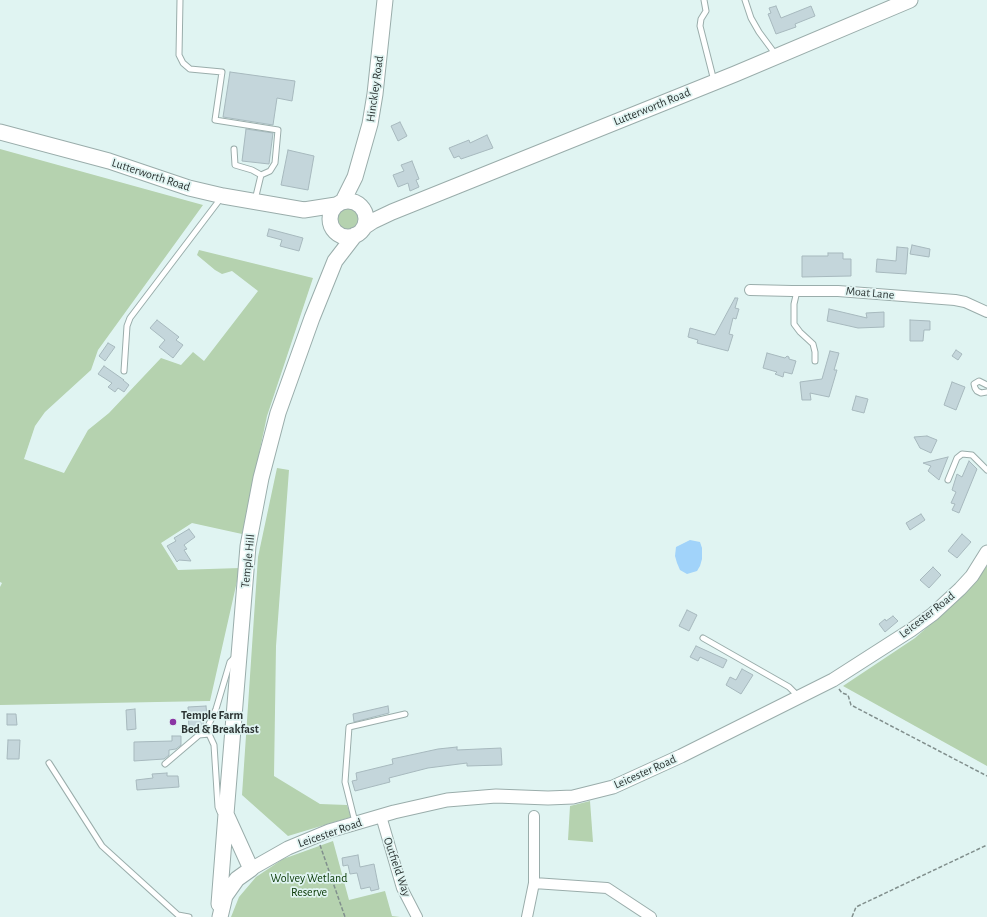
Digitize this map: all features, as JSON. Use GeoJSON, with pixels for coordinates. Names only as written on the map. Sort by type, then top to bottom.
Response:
{"type":"FeatureCollection","features":[{"type":"Feature","properties":{"kind":"main road","name":"Hinckley Road"},"geometry":{"type":"LineString","coordinates":[[350,204],[355,177],[370,124],[375,94],[385,0]]}},
{"type":"Feature","properties":{"kind":"main road","name":"Lutterworth Road"},"geometry":{"type":"LineString","coordinates":[[359,231],[374,220],[392,212],[714,82],[910,0]]}},
{"type":"Feature","properties":{"kind":"main road","name":"Lutterworth Road"},"geometry":{"type":"LineString","coordinates":[[0,132],[109,161],[189,188],[223,196],[304,210],[350,204],[376,211],[392,212]]}},
{"type":"Feature","properties":{"kind":"main road"},"geometry":{"type":"LineString","coordinates":[[350,204],[366,217],[359,231],[346,236],[335,230],[330,218],[331,213],[350,204]]}},
{"type":"Feature","properties":{"kind":"main road","name":"Lutterworth Road"},"geometry":{"type":"LineString","coordinates":[[304,210],[335,230]]}},
{"type":"Feature","properties":{"kind":"main road","name":"Temple Hill"},"geometry":{"type":"LineString","coordinates":[[335,230],[335,261]]}},
{"type":"Feature","properties":{"kind":"main road","name":"Temple Hill"},"geometry":{"type":"LineString","coordinates":[[251,869],[226,814],[248,546],[261,478],[278,413],[312,318],[335,261],[359,231]]}},
{"type":"Feature","properties":{"kind":"main road"},"geometry":{"type":"LineString","coordinates":[[219,917],[226,814]]}},
{"type":"Feature","properties":{"kind":"main road"},"geometry":{"type":"LineString","coordinates":[[219,917],[225,896],[237,879],[251,869]]}},
{"type":"Feature","properties":{"kind":"street","name":"Moat Lane"},"geometry":{"type":"LineString","coordinates":[[750,290],[838,290],[955,300],[965,302],[987,312]]}},
{"type":"Feature","properties":{"kind":"street","name":"Leicester Road"},"geometry":{"type":"LineString","coordinates":[[251,869],[288,848],[317,836],[381,816],[447,800],[496,796],[548,798],[573,797],[614,787],[681,756],[833,680],[911,630],[933,614],[972,576],[987,552]]}},
{"type":"Feature","properties":{"kind":"street","name":"Outfield Way"},"geometry":{"type":"LineString","coordinates":[[381,816],[402,888],[417,917]]}},
{"type":"Feature","properties":{"kind":"street"},"geometry":{"type":"LineString","coordinates":[[526,917],[534,883],[534,816]]}},
{"type":"Feature","properties":{"kind":"street"},"geometry":{"type":"LineString","coordinates":[[534,883],[607,888],[651,917]]}},
{"type":"Feature","properties":{"kind":"lane"},"geometry":{"type":"LineString","coordinates":[[180,0],[179,54],[183,63],[190,69],[222,72],[215,120],[278,130],[275,163],[270,171],[261,175]]}},
{"type":"Feature","properties":{"kind":"lane"},"geometry":{"type":"LineString","coordinates":[[704,0],[706,12],[701,19],[700,26],[714,82]]}},
{"type":"Feature","properties":{"kind":"lane"},"geometry":{"type":"LineString","coordinates":[[745,0],[751,18],[759,32],[777,56]]}},
{"type":"Feature","properties":{"kind":"lane"},"geometry":{"type":"LineString","coordinates":[[234,149],[235,165],[252,170],[261,175]]}},
{"type":"Feature","properties":{"kind":"lane"},"geometry":{"type":"LineString","coordinates":[[255,201],[261,175]]}},
{"type":"Feature","properties":{"kind":"lane"},"geometry":{"type":"LineString","coordinates":[[124,370],[127,326],[130,318],[223,196]]}},
{"type":"Feature","properties":{"kind":"lane"},"geometry":{"type":"LineString","coordinates":[[796,291],[794,304],[794,324],[813,344],[815,361]]}},
{"type":"Feature","properties":{"kind":"lane"},"geometry":{"type":"LineString","coordinates":[[987,385],[980,381],[974,384],[977,391],[981,393],[987,392]]}},
{"type":"Feature","properties":{"kind":"lane"},"geometry":{"type":"LineString","coordinates":[[948,480],[957,458],[962,454],[972,455],[987,470]]}},
{"type":"Feature","properties":{"kind":"lane"},"geometry":{"type":"LineString","coordinates":[[703,638],[789,687],[799,697]]}},
{"type":"Feature","properties":{"kind":"lane"},"geometry":{"type":"LineString","coordinates":[[226,814],[220,812],[218,807],[214,745],[209,734],[209,724],[216,709],[230,662],[234,658],[239,659]]}},
{"type":"Feature","properties":{"kind":"lane"},"geometry":{"type":"LineString","coordinates":[[356,824],[345,782],[350,727],[405,714]]}},
{"type":"Feature","properties":{"kind":"lane"},"geometry":{"type":"LineString","coordinates":[[165,764],[199,735],[209,734]]}},
{"type":"Feature","properties":{"kind":"lane"},"geometry":{"type":"LineString","coordinates":[[49,763],[102,846],[178,915],[189,917]]}},
{"type":"Feature","properties":{"kind":"path"},"geometry":{"type":"LineString","coordinates":[[836,684],[842,693],[848,695],[851,705],[987,776]]}},
{"type":"Feature","properties":{"kind":"path"},"geometry":{"type":"LineString","coordinates":[[317,836],[345,917]]}},
{"type":"Feature","properties":{"kind":"path"},"geometry":{"type":"LineString","coordinates":[[852,917],[856,907],[987,846]]}},
{"type":"Feature","properties":{"kind":"green space"},"geometry":{"type":"Polygon","coordinates":[[[0,149],[203,205],[98,350],[91,370],[45,412],[35,426],[24,459],[64,473],[88,430],[109,413],[161,358],[181,365],[193,352],[204,361],[258,291],[232,271],[222,274],[215,270],[197,255],[199,250],[313,278],[267,416],[242,534],[192,523],[161,543],[178,570],[240,568],[210,701],[0,705],[0,587],[2,583],[0,582],[0,149]]]}},
{"type":"Feature","properties":{"kind":"green space"},"geometry":{"type":"Polygon","coordinates":[[[348,206],[358,209],[361,219],[358,229],[348,232],[338,229],[335,219],[338,209],[348,206]]]}},
{"type":"Feature","properties":{"kind":"green space"},"geometry":{"type":"Polygon","coordinates":[[[277,468],[289,470],[276,646],[274,776],[320,804],[347,805],[351,817],[288,836],[242,795],[258,557],[277,468]]]}},
{"type":"Feature","properties":{"kind":"green space"},"geometry":{"type":"Polygon","coordinates":[[[987,566],[987,766],[843,686],[915,638],[960,598],[987,566]]]}},
{"type":"Feature","properties":{"kind":"green space"},"geometry":{"type":"Polygon","coordinates":[[[590,801],[593,842],[568,840],[570,806],[590,801]]]}},
{"type":"Feature","properties":{"kind":"green space","name":"Wolvey Wetland Reserve"},"geometry":{"type":"Polygon","coordinates":[[[333,841],[349,900],[385,891],[392,916],[400,917],[231,917],[239,897],[256,877],[283,859],[333,841]]]}},
{"type":"Feature","properties":{"kind":"water"},"geometry":{"type":"Polygon","coordinates":[[[690,540],[700,542],[702,548],[702,559],[697,571],[687,574],[680,570],[675,556],[676,547],[690,540]]]}},
{"type":"Feature","properties":{"kind":"building"},"geometry":{"type":"Polygon","coordinates":[[[776,6],[781,18],[811,6],[815,16],[795,24],[796,27],[776,34],[768,14],[771,13],[769,8],[776,6]]]}},
{"type":"Feature","properties":{"kind":"building"},"geometry":{"type":"Polygon","coordinates":[[[230,72],[295,81],[292,101],[277,98],[273,125],[223,117],[230,72]]]}},
{"type":"Feature","properties":{"kind":"building"},"geometry":{"type":"Polygon","coordinates":[[[400,122],[407,136],[398,141],[391,126],[400,122]]]}},
{"type":"Feature","properties":{"kind":"building"},"geometry":{"type":"Polygon","coordinates":[[[246,129],[273,133],[269,164],[242,161],[246,129]]]}},
{"type":"Feature","properties":{"kind":"building"},"geometry":{"type":"Polygon","coordinates":[[[487,135],[493,148],[461,159],[459,156],[454,158],[449,148],[469,140],[470,143],[487,135]]]}},
{"type":"Feature","properties":{"kind":"building"},"geometry":{"type":"Polygon","coordinates":[[[288,150],[314,156],[308,190],[281,185],[288,150]]]}},
{"type":"Feature","properties":{"kind":"building"},"geometry":{"type":"Polygon","coordinates":[[[412,161],[419,179],[416,180],[419,187],[410,191],[408,183],[398,187],[393,175],[404,171],[401,165],[412,161]]]}},
{"type":"Feature","properties":{"kind":"building"},"geometry":{"type":"Polygon","coordinates":[[[269,229],[303,238],[299,251],[280,246],[282,240],[267,236],[269,229]]]}},
{"type":"Feature","properties":{"kind":"building"},"geometry":{"type":"Polygon","coordinates":[[[912,245],[930,249],[929,257],[910,254],[912,245]]]}},
{"type":"Feature","properties":{"kind":"building"},"geometry":{"type":"Polygon","coordinates":[[[897,247],[908,248],[906,274],[876,272],[877,259],[896,261],[897,247]]]}},
{"type":"Feature","properties":{"kind":"building"},"geometry":{"type":"Polygon","coordinates":[[[828,253],[843,253],[843,259],[851,259],[851,276],[802,277],[802,256],[828,256],[828,253]]]}},
{"type":"Feature","properties":{"kind":"building"},"geometry":{"type":"Polygon","coordinates":[[[735,298],[738,298],[735,308],[739,309],[736,319],[733,318],[729,334],[733,335],[728,351],[697,343],[698,340],[688,337],[690,328],[715,335],[735,298]]]}},
{"type":"Feature","properties":{"kind":"building"},"geometry":{"type":"Polygon","coordinates":[[[829,309],[867,318],[866,313],[884,312],[884,327],[858,328],[827,321],[829,309]]]}},
{"type":"Feature","properties":{"kind":"building"},"geometry":{"type":"Polygon","coordinates":[[[157,320],[179,337],[176,340],[183,345],[173,358],[159,347],[165,340],[150,328],[157,320]]]}},
{"type":"Feature","properties":{"kind":"building"},"geometry":{"type":"Polygon","coordinates":[[[910,320],[930,321],[930,330],[924,330],[923,341],[910,341],[910,320]]]}},
{"type":"Feature","properties":{"kind":"building"},"geometry":{"type":"Polygon","coordinates":[[[108,343],[115,347],[105,361],[99,356],[108,343]]]}},
{"type":"Feature","properties":{"kind":"building"},"geometry":{"type":"Polygon","coordinates":[[[956,350],[962,354],[958,360],[952,356],[956,350]]]}},
{"type":"Feature","properties":{"kind":"building"},"geometry":{"type":"Polygon","coordinates":[[[830,351],[839,353],[834,370],[837,370],[829,397],[810,393],[811,400],[802,400],[800,382],[822,379],[830,351]]]}},
{"type":"Feature","properties":{"kind":"building"},"geometry":{"type":"Polygon","coordinates":[[[767,353],[785,358],[787,356],[789,359],[796,361],[792,374],[784,372],[783,377],[775,374],[777,372],[763,368],[767,353]]]}},
{"type":"Feature","properties":{"kind":"building"},"geometry":{"type":"Polygon","coordinates":[[[104,366],[129,385],[124,392],[118,388],[115,392],[108,387],[112,383],[98,374],[104,366]]]}},
{"type":"Feature","properties":{"kind":"building"},"geometry":{"type":"Polygon","coordinates":[[[952,382],[965,387],[956,410],[944,405],[952,382]]]}},
{"type":"Feature","properties":{"kind":"building"},"geometry":{"type":"Polygon","coordinates":[[[856,396],[868,399],[864,413],[852,410],[856,396]]]}},
{"type":"Feature","properties":{"kind":"building"},"geometry":{"type":"Polygon","coordinates":[[[927,436],[937,440],[931,453],[920,448],[914,437],[927,436]]]}},
{"type":"Feature","properties":{"kind":"building"},"geometry":{"type":"Polygon","coordinates":[[[948,457],[939,480],[928,471],[931,466],[923,463],[948,457]]]}},
{"type":"Feature","properties":{"kind":"building"},"geometry":{"type":"Polygon","coordinates":[[[969,461],[977,469],[959,513],[952,510],[955,504],[951,503],[956,492],[952,490],[957,474],[962,477],[969,461]]]}},
{"type":"Feature","properties":{"kind":"building"},"geometry":{"type":"Polygon","coordinates":[[[921,514],[925,520],[910,530],[906,523],[921,514]]]}},
{"type":"Feature","properties":{"kind":"building"},"geometry":{"type":"Polygon","coordinates":[[[189,529],[195,537],[184,545],[187,549],[184,550],[191,561],[179,560],[177,562],[167,546],[176,541],[174,538],[189,529]]]}},
{"type":"Feature","properties":{"kind":"building"},"geometry":{"type":"Polygon","coordinates":[[[962,534],[971,542],[957,558],[948,551],[962,534]]]}},
{"type":"Feature","properties":{"kind":"building"},"geometry":{"type":"Polygon","coordinates":[[[933,567],[941,575],[929,588],[920,580],[933,567]]]}},
{"type":"Feature","properties":{"kind":"building"},"geometry":{"type":"Polygon","coordinates":[[[687,610],[697,615],[689,631],[679,626],[687,610]]]}},
{"type":"Feature","properties":{"kind":"building"},"geometry":{"type":"Polygon","coordinates":[[[893,616],[898,621],[885,632],[879,624],[885,619],[886,621],[893,616]]]}},
{"type":"Feature","properties":{"kind":"building"},"geometry":{"type":"Polygon","coordinates":[[[696,646],[727,660],[723,668],[700,657],[698,661],[690,657],[696,646]]]}},
{"type":"Feature","properties":{"kind":"building"},"geometry":{"type":"Polygon","coordinates":[[[742,669],[753,675],[741,694],[726,685],[730,677],[736,680],[742,669]]]}},
{"type":"Feature","properties":{"kind":"building"},"geometry":{"type":"Polygon","coordinates":[[[206,706],[207,716],[203,717],[204,729],[189,730],[188,707],[206,706]]]}},
{"type":"Feature","properties":{"kind":"building"},"geometry":{"type":"Polygon","coordinates":[[[388,706],[389,713],[354,722],[353,714],[388,706]]]}},
{"type":"Feature","properties":{"kind":"building"},"geometry":{"type":"Polygon","coordinates":[[[135,709],[136,729],[127,730],[126,710],[135,709]]]}},
{"type":"Feature","properties":{"kind":"building"},"geometry":{"type":"Polygon","coordinates":[[[7,714],[16,714],[17,725],[7,725],[7,714]]]}},
{"type":"Feature","properties":{"kind":"building"},"geometry":{"type":"Polygon","coordinates":[[[172,736],[181,736],[181,745],[176,749],[169,750],[169,755],[164,759],[134,761],[134,742],[172,741],[172,736]]]}},
{"type":"Feature","properties":{"kind":"building"},"geometry":{"type":"Polygon","coordinates":[[[8,740],[20,740],[19,759],[7,759],[8,740]]]}},
{"type":"Feature","properties":{"kind":"building"},"geometry":{"type":"Polygon","coordinates":[[[457,747],[457,750],[501,748],[502,765],[467,766],[467,763],[428,768],[389,778],[390,782],[355,791],[352,781],[357,780],[356,773],[393,764],[392,759],[438,749],[457,747]]]}},
{"type":"Feature","properties":{"kind":"building"},"geometry":{"type":"Polygon","coordinates":[[[167,773],[167,776],[178,776],[179,787],[137,790],[136,780],[153,778],[152,774],[167,773]]]}},
{"type":"Feature","properties":{"kind":"building"},"geometry":{"type":"Polygon","coordinates":[[[358,855],[360,867],[374,864],[379,889],[371,891],[370,887],[361,889],[357,873],[350,874],[348,865],[343,866],[342,858],[358,855]]]}},
{"type":"Feature","properties":{"kind":"place","name":"Temple Farm Bed & Breakfast"},"geometry":{"type":"Point","coordinates":[173,722]}}]}
